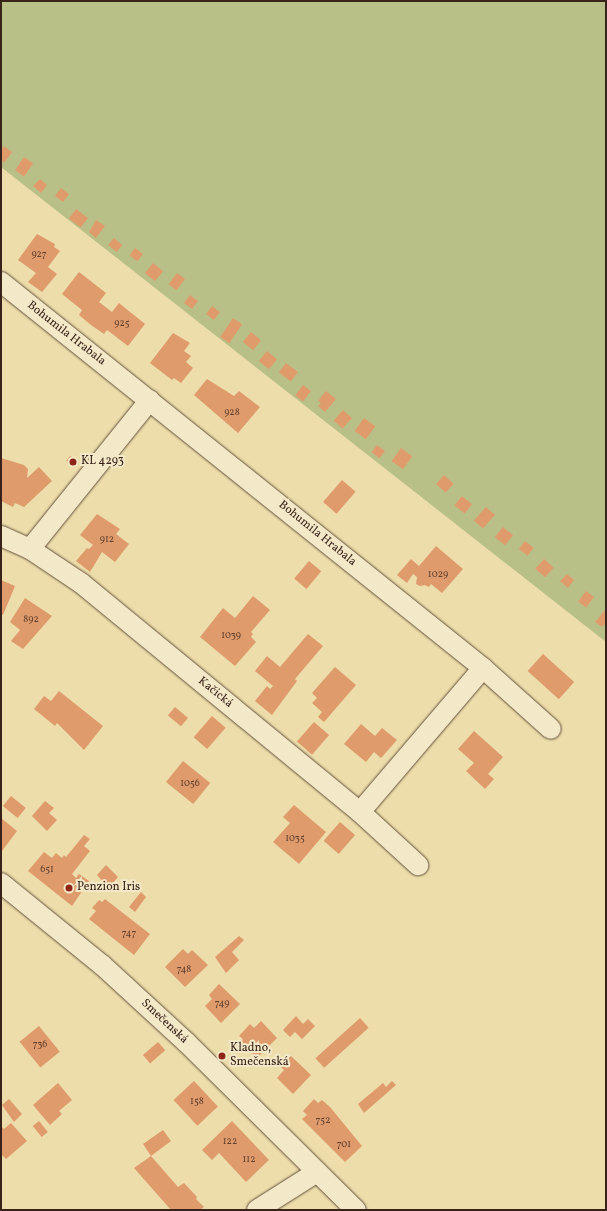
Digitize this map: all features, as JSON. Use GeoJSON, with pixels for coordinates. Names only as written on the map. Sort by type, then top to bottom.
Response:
{"type":"FeatureCollection","features":[{"type":"Feature","properties":{"kind":"street","name":"Bohumila Hrabala"},"geometry":{"type":"LineString","coordinates":[[1,282],[484,668],[550,729]]}},
{"type":"Feature","properties":{"kind":"street"},"geometry":{"type":"LineString","coordinates":[[30,549],[150,400]]}},
{"type":"Feature","properties":{"kind":"street","name":"Kačická"},"geometry":{"type":"LineString","coordinates":[[1,536],[30,549],[81,583],[360,812],[418,865]]}},
{"type":"Feature","properties":{"kind":"street"},"geometry":{"type":"LineString","coordinates":[[360,812],[484,668]]}},
{"type":"Feature","properties":{"kind":"street","name":"Smečenská"},"geometry":{"type":"LineString","coordinates":[[1,883],[102,965],[186,1042],[356,1210]]}},
{"type":"Feature","properties":{"kind":"street"},"geometry":{"type":"LineString","coordinates":[[257,1210],[317,1172]]}},
{"type":"Feature","properties":{"kind":"green space"},"geometry":{"type":"Polygon","coordinates":[[[1,1],[606,1],[606,642],[1,167],[1,1]]]}},
{"type":"Feature","properties":{"kind":"building"},"geometry":{"type":"Polygon","coordinates":[[[4,146],[12,152],[4,163],[1,160],[1,150],[4,146]]]}},
{"type":"Feature","properties":{"kind":"building"},"geometry":{"type":"Polygon","coordinates":[[[24,157],[33,163],[24,176],[15,170],[24,157]]]}},
{"type":"Feature","properties":{"kind":"building"},"geometry":{"type":"Polygon","coordinates":[[[40,179],[47,185],[41,193],[33,186],[40,179]]]}},
{"type":"Feature","properties":{"kind":"building"},"geometry":{"type":"Polygon","coordinates":[[[61,188],[69,194],[63,202],[55,196],[61,188]]]}},
{"type":"Feature","properties":{"kind":"building"},"geometry":{"type":"Polygon","coordinates":[[[76,209],[88,218],[81,228],[69,219],[76,209]]]}},
{"type":"Feature","properties":{"kind":"building"},"geometry":{"type":"Polygon","coordinates":[[[96,220],[105,226],[96,238],[89,232],[96,220]]]}},
{"type":"Feature","properties":{"kind":"building"},"geometry":{"type":"Polygon","coordinates":[[[37,234],[55,244],[54,247],[60,251],[48,267],[57,274],[42,292],[28,282],[36,273],[18,260],[37,234]]]}},
{"type":"Feature","properties":{"kind":"building"},"geometry":{"type":"Polygon","coordinates":[[[114,238],[122,245],[116,252],[108,245],[114,238]]]}},
{"type":"Feature","properties":{"kind":"building"},"geometry":{"type":"Polygon","coordinates":[[[135,248],[143,254],[138,261],[130,255],[135,248]]]}},
{"type":"Feature","properties":{"kind":"building"},"geometry":{"type":"Polygon","coordinates":[[[153,263],[163,271],[155,281],[145,273],[153,263]]]}},
{"type":"Feature","properties":{"kind":"building"},"geometry":{"type":"Polygon","coordinates":[[[79,272],[106,293],[99,302],[112,312],[119,303],[145,324],[128,346],[107,330],[104,334],[91,325],[79,315],[82,310],[62,294],[79,272]]]}},
{"type":"Feature","properties":{"kind":"building"},"geometry":{"type":"Polygon","coordinates":[[[177,273],[185,279],[177,290],[169,284],[177,273]]]}},
{"type":"Feature","properties":{"kind":"building"},"geometry":{"type":"Polygon","coordinates":[[[190,295],[198,301],[192,309],[184,303],[190,295]]]}},
{"type":"Feature","properties":{"kind":"building"},"geometry":{"type":"Polygon","coordinates":[[[212,306],[220,312],[214,320],[206,314],[212,306]]]}},
{"type":"Feature","properties":{"kind":"building"},"geometry":{"type":"Polygon","coordinates":[[[233,318],[242,324],[229,343],[220,337],[233,318]]]}},
{"type":"Feature","properties":{"kind":"building"},"geometry":{"type":"Polygon","coordinates":[[[251,332],[261,340],[253,350],[243,342],[251,332]]]}},
{"type":"Feature","properties":{"kind":"building"},"geometry":{"type":"Polygon","coordinates":[[[173,333],[190,343],[184,351],[191,356],[186,362],[193,368],[181,383],[174,378],[172,380],[150,363],[173,333]]]}},
{"type":"Feature","properties":{"kind":"building"},"geometry":{"type":"Polygon","coordinates":[[[267,351],[277,359],[269,369],[259,361],[267,351]]]}},
{"type":"Feature","properties":{"kind":"building"},"geometry":{"type":"Polygon","coordinates":[[[286,363],[298,372],[291,382],[279,373],[286,363]]]}},
{"type":"Feature","properties":{"kind":"building"},"geometry":{"type":"Polygon","coordinates":[[[207,379],[234,396],[239,391],[260,407],[238,433],[194,395],[207,379]]]}},
{"type":"Feature","properties":{"kind":"building"},"geometry":{"type":"Polygon","coordinates":[[[303,385],[311,391],[303,401],[295,395],[303,385]]]}},
{"type":"Feature","properties":{"kind":"building"},"geometry":{"type":"Polygon","coordinates":[[[326,391],[336,399],[325,412],[318,406],[321,403],[318,401],[326,391]]]}},
{"type":"Feature","properties":{"kind":"building"},"geometry":{"type":"Polygon","coordinates":[[[343,410],[352,418],[343,428],[334,420],[343,410]]]}},
{"type":"Feature","properties":{"kind":"building"},"geometry":{"type":"Polygon","coordinates":[[[364,418],[375,426],[366,439],[355,431],[364,418]]]}},
{"type":"Feature","properties":{"kind":"building"},"geometry":{"type":"Polygon","coordinates":[[[377,445],[385,451],[380,458],[372,452],[377,445]]]}},
{"type":"Feature","properties":{"kind":"building"},"geometry":{"type":"Polygon","coordinates":[[[401,448],[412,456],[403,469],[392,461],[401,448]]]}},
{"type":"Feature","properties":{"kind":"building","name":"KL 4293"},"geometry":{"type":"Polygon","coordinates":[[[70,456],[79,463],[75,468],[66,461],[70,456]]]}},
{"type":"Feature","properties":{"kind":"building"},"geometry":{"type":"Polygon","coordinates":[[[1,458],[24,465],[28,469],[27,478],[39,467],[52,481],[24,507],[15,503],[13,507],[1,501],[1,458]]]}},
{"type":"Feature","properties":{"kind":"building"},"geometry":{"type":"Polygon","coordinates":[[[444,475],[454,484],[446,493],[436,484],[444,475]]]}},
{"type":"Feature","properties":{"kind":"building"},"geometry":{"type":"Polygon","coordinates":[[[342,480],[356,492],[337,514],[323,502],[342,480]]]}},
{"type":"Feature","properties":{"kind":"building"},"geometry":{"type":"Polygon","coordinates":[[[462,496],[472,504],[465,514],[454,505],[462,496]]]}},
{"type":"Feature","properties":{"kind":"building"},"geometry":{"type":"Polygon","coordinates":[[[486,507],[495,515],[483,528],[474,520],[486,507]]]}},
{"type":"Feature","properties":{"kind":"building"},"geometry":{"type":"Polygon","coordinates":[[[97,514],[120,529],[116,534],[129,544],[115,562],[102,552],[90,572],[76,561],[87,548],[89,549],[93,545],[80,535],[97,514]]]}},
{"type":"Feature","properties":{"kind":"building"},"geometry":{"type":"Polygon","coordinates":[[[503,527],[513,535],[505,545],[495,537],[503,527]]]}},
{"type":"Feature","properties":{"kind":"building"},"geometry":{"type":"Polygon","coordinates":[[[525,541],[534,548],[528,556],[519,549],[525,541]]]}},
{"type":"Feature","properties":{"kind":"building"},"geometry":{"type":"Polygon","coordinates":[[[436,546],[463,569],[442,593],[431,584],[429,587],[416,584],[417,577],[413,574],[407,583],[397,575],[411,559],[419,566],[436,546]]]}},
{"type":"Feature","properties":{"kind":"building"},"geometry":{"type":"Polygon","coordinates":[[[544,559],[554,568],[545,577],[535,569],[544,559]]]}},
{"type":"Feature","properties":{"kind":"building"},"geometry":{"type":"Polygon","coordinates":[[[309,561],[321,571],[306,589],[294,579],[309,561]]]}},
{"type":"Feature","properties":{"kind":"building"},"geometry":{"type":"Polygon","coordinates":[[[567,574],[574,580],[568,588],[560,581],[567,574]]]}},
{"type":"Feature","properties":{"kind":"building"},"geometry":{"type":"Polygon","coordinates":[[[1,580],[15,586],[3,615],[1,614],[1,580]]]}},
{"type":"Feature","properties":{"kind":"building"},"geometry":{"type":"Polygon","coordinates":[[[586,591],[594,597],[586,607],[578,601],[586,591]]]}},
{"type":"Feature","properties":{"kind":"building"},"geometry":{"type":"Polygon","coordinates":[[[253,596],[270,610],[251,632],[253,634],[251,637],[256,642],[235,666],[200,637],[223,608],[235,618],[253,596]]]}},
{"type":"Feature","properties":{"kind":"building"},"geometry":{"type":"Polygon","coordinates":[[[25,598],[52,616],[23,649],[11,641],[20,630],[10,622],[25,598]]]}},
{"type":"Feature","properties":{"kind":"building"},"geometry":{"type":"Polygon","coordinates":[[[606,609],[606,623],[602,627],[595,622],[606,609]]]}},
{"type":"Feature","properties":{"kind":"building"},"geometry":{"type":"Polygon","coordinates":[[[308,634],[323,646],[295,679],[297,681],[272,715],[255,701],[267,686],[270,689],[273,686],[255,671],[267,656],[280,667],[308,634]]]}},
{"type":"Feature","properties":{"kind":"building"},"geometry":{"type":"Polygon","coordinates":[[[543,654],[574,682],[559,699],[528,671],[543,654]]]}},
{"type":"Feature","properties":{"kind":"building"},"geometry":{"type":"Polygon","coordinates":[[[335,667],[356,685],[324,722],[318,717],[322,712],[312,703],[317,698],[312,693],[335,667]]]}},
{"type":"Feature","properties":{"kind":"building"},"geometry":{"type":"Polygon","coordinates":[[[59,691],[103,726],[84,750],[57,723],[55,726],[34,709],[44,696],[51,701],[59,691]]]}},
{"type":"Feature","properties":{"kind":"building"},"geometry":{"type":"Polygon","coordinates":[[[175,707],[188,718],[181,726],[168,715],[175,707]]]}},
{"type":"Feature","properties":{"kind":"building"},"geometry":{"type":"Polygon","coordinates":[[[212,716],[226,728],[207,749],[194,737],[212,716]]]}},
{"type":"Feature","properties":{"kind":"building"},"geometry":{"type":"Polygon","coordinates":[[[314,722],[329,735],[312,755],[297,742],[314,722]]]}},
{"type":"Feature","properties":{"kind":"building"},"geometry":{"type":"Polygon","coordinates":[[[361,724],[375,736],[382,728],[397,740],[381,758],[374,752],[366,762],[344,744],[361,724]]]}},
{"type":"Feature","properties":{"kind":"building"},"geometry":{"type":"Polygon","coordinates":[[[474,731],[503,757],[488,774],[494,779],[485,789],[466,771],[474,763],[458,749],[474,731]]]}},
{"type":"Feature","properties":{"kind":"building"},"geometry":{"type":"Polygon","coordinates":[[[183,761],[210,783],[193,804],[166,782],[183,761]]]}},
{"type":"Feature","properties":{"kind":"building"},"geometry":{"type":"Polygon","coordinates":[[[11,796],[26,808],[18,818],[3,806],[11,796]]]}},
{"type":"Feature","properties":{"kind":"building"},"geometry":{"type":"Polygon","coordinates":[[[45,801],[54,808],[49,813],[57,820],[47,831],[32,816],[45,801]]]}},
{"type":"Feature","properties":{"kind":"building"},"geometry":{"type":"Polygon","coordinates":[[[294,805],[326,832],[299,864],[273,842],[290,823],[283,817],[294,805]]]}},
{"type":"Feature","properties":{"kind":"building"},"geometry":{"type":"Polygon","coordinates":[[[1,818],[17,831],[2,851],[1,850],[1,818]]]}},
{"type":"Feature","properties":{"kind":"building"},"geometry":{"type":"Polygon","coordinates":[[[340,822],[355,835],[339,854],[324,841],[340,822]]]}},
{"type":"Feature","properties":{"kind":"building"},"geometry":{"type":"Polygon","coordinates":[[[84,835],[90,839],[84,846],[90,851],[72,874],[76,878],[79,874],[89,881],[72,906],[28,871],[44,852],[52,858],[56,853],[62,858],[64,855],[66,857],[84,835]]]}},
{"type":"Feature","properties":{"kind":"building"},"geometry":{"type":"Polygon","coordinates":[[[106,865],[118,877],[109,889],[97,875],[106,865]]]}},
{"type":"Feature","properties":{"kind":"building"},"geometry":{"type":"Polygon","coordinates":[[[141,892],[146,897],[135,912],[129,907],[141,892]]]}},
{"type":"Feature","properties":{"kind":"building"},"geometry":{"type":"Polygon","coordinates":[[[105,899],[150,934],[134,955],[89,919],[96,911],[92,908],[99,900],[102,902],[105,899]]]}},
{"type":"Feature","properties":{"kind":"building"},"geometry":{"type":"Polygon","coordinates":[[[239,936],[244,940],[232,952],[239,960],[226,973],[215,957],[239,936]]]}},
{"type":"Feature","properties":{"kind":"building"},"geometry":{"type":"Polygon","coordinates":[[[183,949],[188,954],[192,950],[208,965],[185,987],[165,967],[183,949]]]}},
{"type":"Feature","properties":{"kind":"building"},"geometry":{"type":"Polygon","coordinates":[[[219,984],[240,1004],[221,1023],[205,1006],[212,999],[209,995],[219,984]]]}},
{"type":"Feature","properties":{"kind":"building"},"geometry":{"type":"Polygon","coordinates":[[[296,1016],[303,1024],[308,1019],[315,1026],[302,1039],[295,1032],[290,1037],[283,1030],[296,1016]]]}},
{"type":"Feature","properties":{"kind":"building"},"geometry":{"type":"Polygon","coordinates":[[[360,1018],[369,1028],[324,1068],[315,1058],[360,1018]]]}},
{"type":"Feature","properties":{"kind":"building"},"geometry":{"type":"Polygon","coordinates":[[[261,1021],[277,1038],[257,1058],[240,1042],[243,1039],[239,1036],[250,1024],[254,1028],[261,1021]]]}},
{"type":"Feature","properties":{"kind":"building"},"geometry":{"type":"Polygon","coordinates":[[[39,1026],[60,1052],[40,1067],[20,1042],[39,1026]]]}},
{"type":"Feature","properties":{"kind":"building"},"geometry":{"type":"Polygon","coordinates":[[[158,1042],[165,1050],[150,1063],[143,1055],[158,1042]]]}},
{"type":"Feature","properties":{"kind":"building"},"geometry":{"type":"Polygon","coordinates":[[[291,1056],[311,1075],[293,1094],[277,1078],[284,1070],[280,1066],[291,1056]]]}},
{"type":"Feature","properties":{"kind":"building"},"geometry":{"type":"Polygon","coordinates":[[[194,1081],[218,1107],[197,1126],[174,1100],[194,1081]]]}},
{"type":"Feature","properties":{"kind":"building"},"geometry":{"type":"Polygon","coordinates":[[[392,1081],[396,1085],[364,1113],[358,1104],[383,1083],[386,1087],[392,1081]]]}},
{"type":"Feature","properties":{"kind":"building"},"geometry":{"type":"Polygon","coordinates":[[[58,1083],[72,1100],[59,1111],[62,1114],[50,1125],[33,1105],[58,1083]]]}},
{"type":"Feature","properties":{"kind":"building"},"geometry":{"type":"Polygon","coordinates":[[[9,1099],[22,1114],[14,1122],[2,1105],[9,1099]]]}},
{"type":"Feature","properties":{"kind":"building"},"geometry":{"type":"Polygon","coordinates":[[[314,1099],[318,1103],[322,1100],[330,1107],[362,1146],[345,1162],[302,1119],[307,1115],[303,1111],[314,1099]]]}},
{"type":"Feature","properties":{"kind":"building"},"geometry":{"type":"Polygon","coordinates":[[[39,1121],[48,1132],[42,1137],[33,1126],[39,1121]]]}},
{"type":"Feature","properties":{"kind":"building"},"geometry":{"type":"Polygon","coordinates":[[[232,1121],[269,1160],[246,1182],[219,1153],[212,1160],[202,1150],[232,1121]]]}},
{"type":"Feature","properties":{"kind":"building"},"geometry":{"type":"Polygon","coordinates":[[[11,1123],[27,1141],[6,1159],[1,1154],[1,1126],[4,1129],[11,1123]]]}},
{"type":"Feature","properties":{"kind":"building"},"geometry":{"type":"Polygon","coordinates":[[[163,1130],[171,1141],[151,1156],[143,1144],[163,1130]]]}},
{"type":"Feature","properties":{"kind":"building"},"geometry":{"type":"Polygon","coordinates":[[[151,1156],[178,1187],[184,1183],[204,1207],[200,1210],[171,1210],[134,1168],[151,1156]]]}},
{"type":"Feature","properties":{"kind":"place","name":"KL 4293"},"geometry":{"type":"Point","coordinates":[73,462]}},
{"type":"Feature","properties":{"kind":"place","name":"Penzion Iris"},"geometry":{"type":"Point","coordinates":[69,888]}},
{"type":"Feature","properties":{"kind":"place","name":"Kladno, Smečenská"},"geometry":{"type":"Point","coordinates":[222,1056]}}]}
